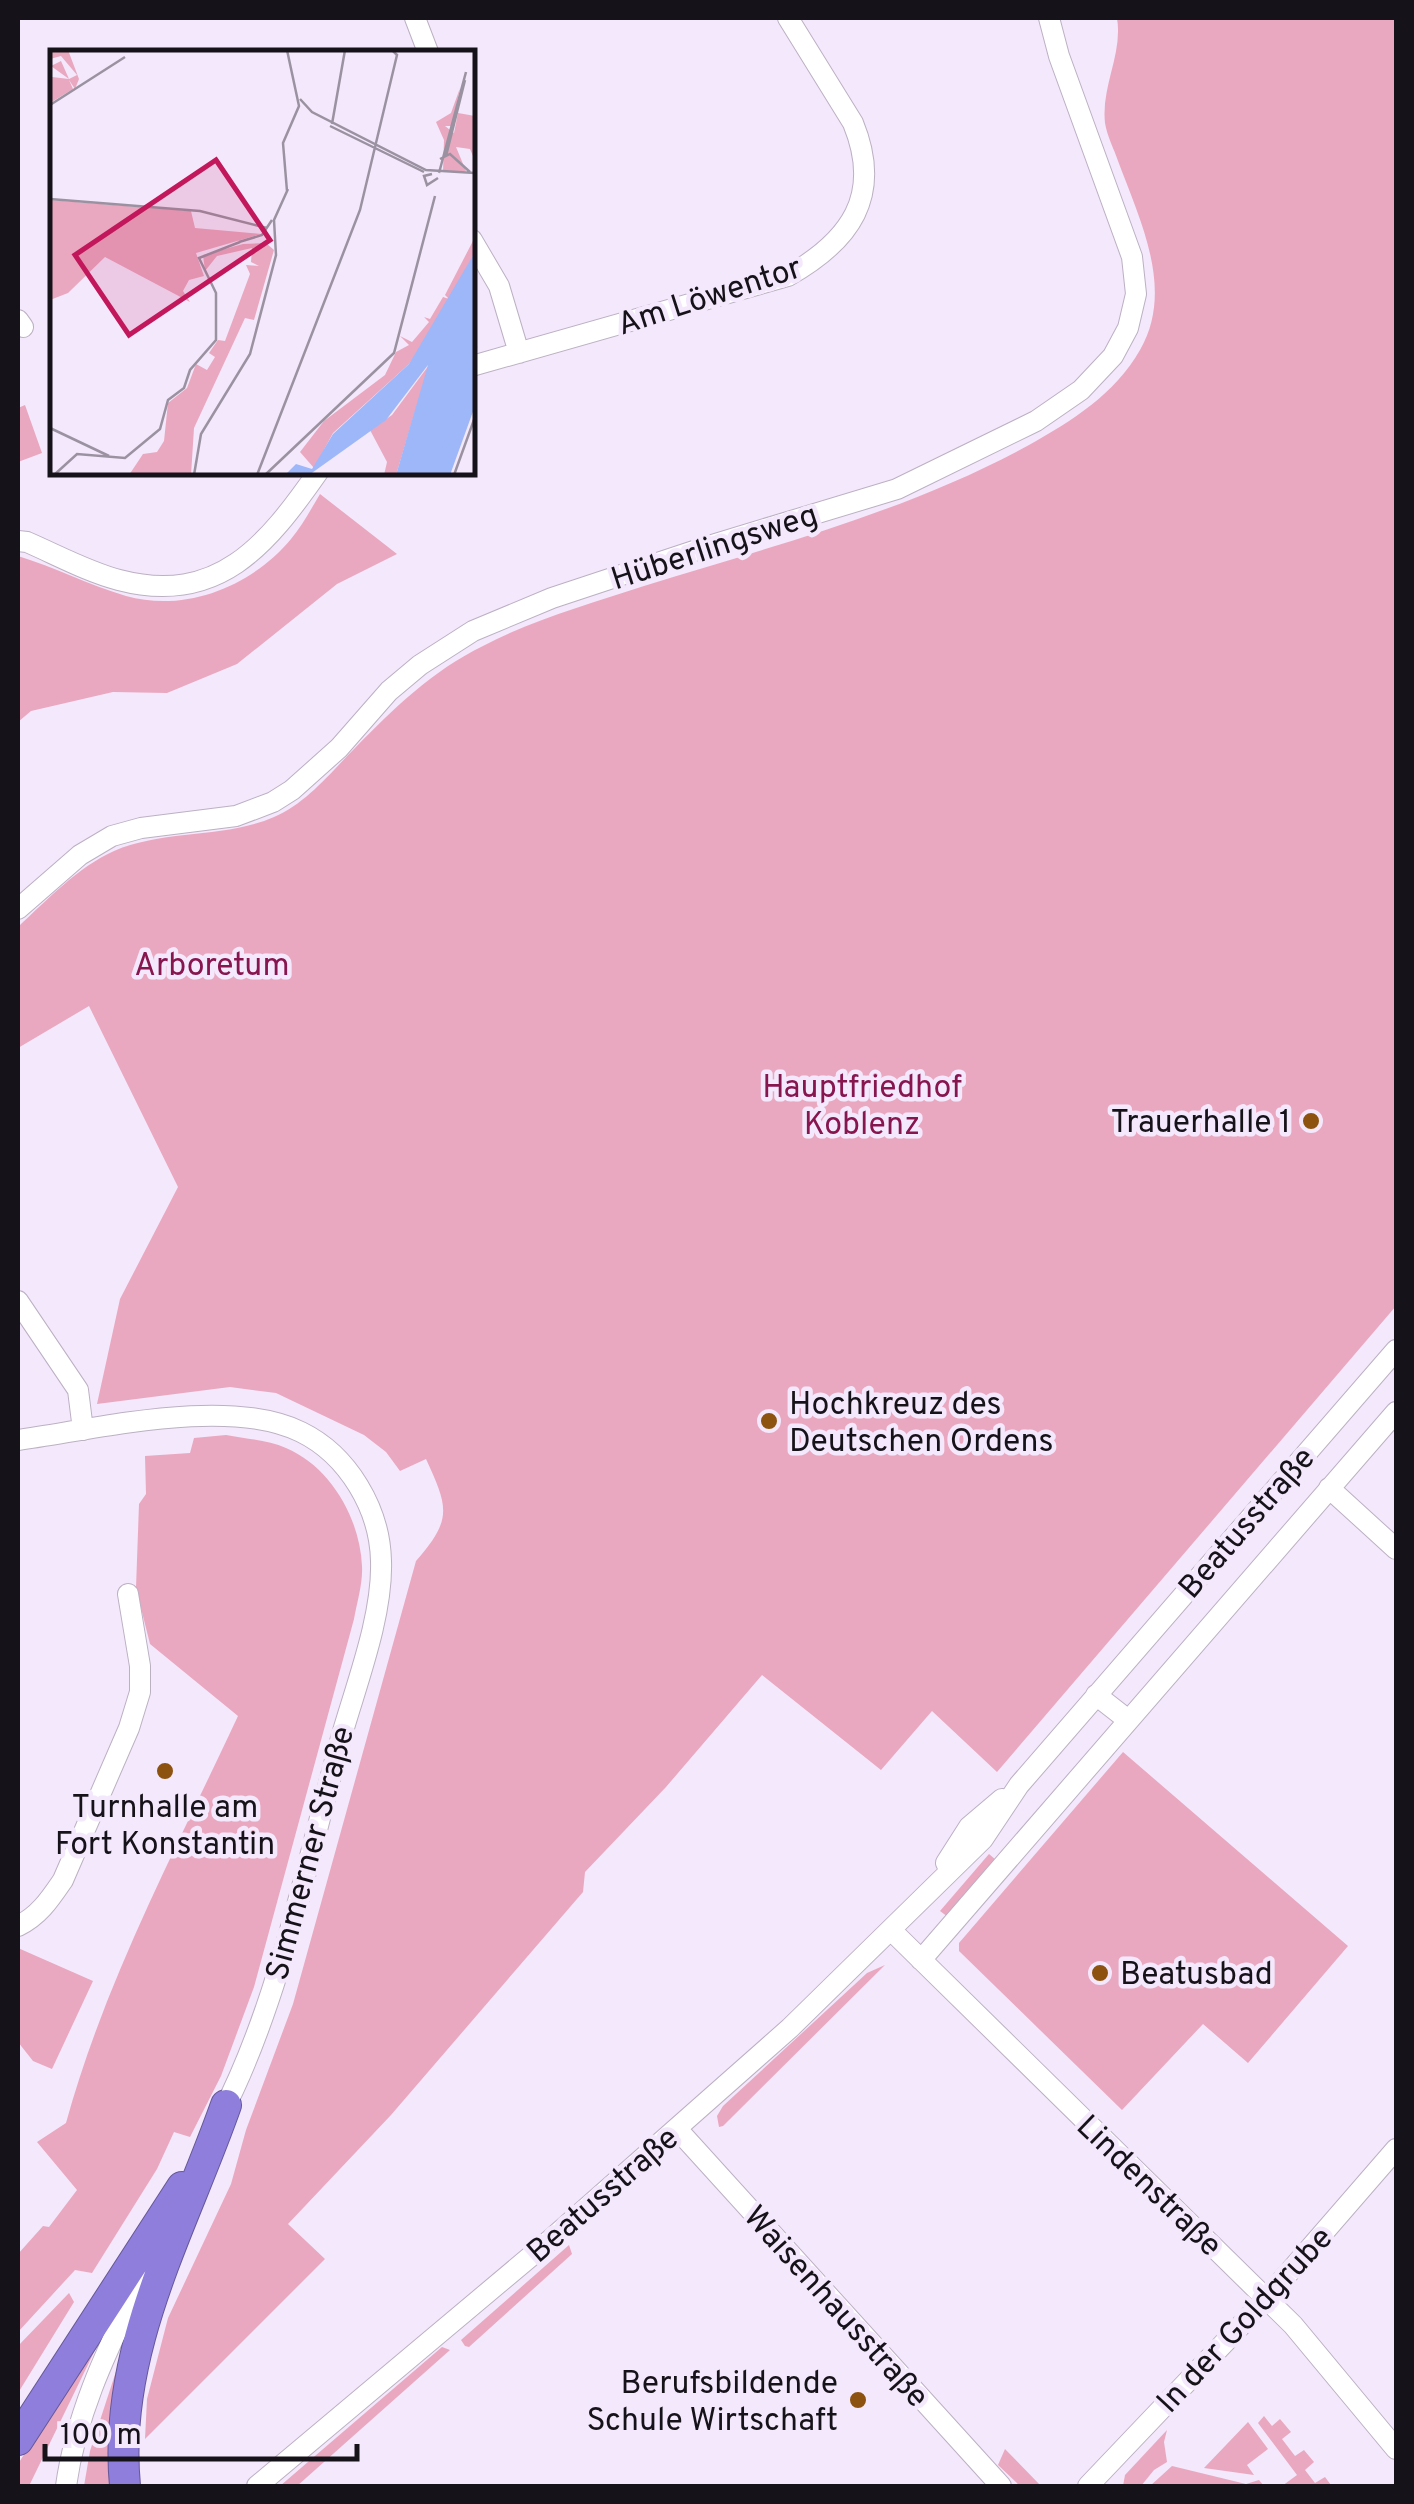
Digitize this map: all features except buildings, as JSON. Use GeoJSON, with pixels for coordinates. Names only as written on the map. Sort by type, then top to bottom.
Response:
{"type":"FeatureCollection","features":[{"type":"Feature","properties":{"kind":"highway"},"geometry":{"type":"LineString","coordinates":[[125,2486],[123,2423],[131,2366],[147,2308],[201,2177],[226,2104]]}},
{"type":"Feature","properties":{"kind":"highway"},"geometry":{"type":"LineString","coordinates":[[24,2431],[189,2176]]}},
{"type":"Feature","properties":{"kind":"street"},"geometry":{"type":"LineString","coordinates":[[415,18],[427,50]]}},
{"type":"Feature","properties":{"kind":"street","name":"Am Löwentor"},"geometry":{"type":"LineString","coordinates":[[475,365],[788,276],[819,259],[840,240],[853,221],[861,196],[860,142],[853,123],[788,18]]}},
{"type":"Feature","properties":{"kind":"street","name":"Hüberlingsweg"},"geometry":{"type":"LineString","coordinates":[[18,910],[80,855],[112,836],[142,828],[236,816],[292,790],[339,748],[389,692],[420,666],[473,632],[552,598],[897,489],[1036,421],[1082,390],[1113,356],[1128,328],[1136,294],[1132,257],[1059,56],[1049,18]]}},
{"type":"Feature","properties":{"kind":"street"},"geometry":{"type":"LineString","coordinates":[[475,245],[499,286],[518,352]]}},
{"type":"Feature","properties":{"kind":"street"},"geometry":{"type":"LineString","coordinates":[[18,541],[116,580],[153,587],[188,584],[222,572],[255,552],[280,527],[316,475]]}},
{"type":"Feature","properties":{"kind":"street"},"geometry":{"type":"LineString","coordinates":[[18,1301],[78,1390],[84,1430]]}},
{"type":"Feature","properties":{"kind":"street","name":"Beatusstraße"},"geometry":{"type":"LineString","coordinates":[[258,2486],[482,2299],[676,2129],[892,1931],[983,1839],[1019,1785],[1396,1350]]}},
{"type":"Feature","properties":{"kind":"street","name":"Beatusstraße"},"geometry":{"type":"LineString","coordinates":[[921,1960],[1396,1412]]}},
{"type":"Feature","properties":{"kind":"street","name":"Simmerner Straße"},"geometry":{"type":"LineString","coordinates":[[18,1440],[229,1414],[268,1420],[302,1432],[344,1466],[364,1494],[376,1527],[381,1562],[368,1638],[271,1991],[226,2104],[98,2372],[72,2441],[66,2486]]}},
{"type":"Feature","properties":{"kind":"street"},"geometry":{"type":"LineString","coordinates":[[1329,1488],[1396,1549]]}},
{"type":"Feature","properties":{"kind":"street"},"geometry":{"type":"LineString","coordinates":[[18,1926],[48,1903],[62,1880],[129,1728],[140,1692],[140,1666],[128,1594]]}},
{"type":"Feature","properties":{"kind":"street"},"geometry":{"type":"LineString","coordinates":[[1096,1695],[1128,1720]]}},
{"type":"Feature","properties":{"kind":"street","name":"Lindenstraße"},"geometry":{"type":"LineString","coordinates":[[892,1931],[1292,2325],[1396,2450]]}},
{"type":"Feature","properties":{"kind":"street","name":"Waisenhausstraße"},"geometry":{"type":"LineString","coordinates":[[676,2129],[1001,2485]]}},
{"type":"Feature","properties":{"kind":"street","name":"In der Goldgrube"},"geometry":{"type":"LineString","coordinates":[[1088,2486],[1266,2299],[1396,2148]]}},
{"type":"Feature","properties":{"kind":"green space","name":"Hauptfriedhof Koblenz"},"geometry":{"type":"Polygon","coordinates":[[[1117,18],[1396,18],[1396,1306],[997,1772],[932,1711],[881,1770],[762,1675],[666,1787],[585,1872],[583,1892],[391,2115],[288,2224],[325,2259],[145,2439],[147,2399],[168,2318],[231,2184],[246,2130],[293,2004],[416,1561],[436,1534],[443,1512],[439,1489],[426,1459],[400,1471],[386,1452],[364,1435],[276,1393],[230,1387],[97,1404],[120,1299],[178,1187],[89,1006],[18,1048],[18,927],[75,875],[114,851],[153,840],[255,824],[286,811],[318,786],[414,691],[464,656],[502,636],[583,606],[889,508],[983,468],[1045,436],[1091,405],[1118,380],[1140,350],[1150,327],[1154,303],[1154,279],[1144,231],[1105,123],[1117,18]]]}},
{"type":"Feature","properties":{"kind":"green space"},"geometry":{"type":"Polygon","coordinates":[[[25,405],[42,453],[18,462],[18,408],[25,405]]]}},
{"type":"Feature","properties":{"kind":"green space"},"geometry":{"type":"Polygon","coordinates":[[[320,494],[397,554],[337,584],[237,664],[167,693],[113,692],[31,711],[18,722],[18,556],[126,596],[172,601],[194,598],[237,582],[275,556],[295,534],[320,494]]]}},
{"type":"Feature","properties":{"kind":"green space"},"geometry":{"type":"Polygon","coordinates":[[[226,1435],[286,1448],[317,1468],[340,1496],[360,1548],[362,1579],[354,1619],[254,1987],[221,2076],[190,2137],[174,2132],[157,2169],[92,2273],[75,2270],[18,2332],[18,2254],[43,2226],[49,2227],[77,2190],[37,2142],[66,2123],[121,1967],[238,1716],[150,1644],[136,1588],[139,1504],[146,1494],[145,1456],[190,1453],[194,1438],[226,1435]]]}},
{"type":"Feature","properties":{"kind":"green space"},"geometry":{"type":"Polygon","coordinates":[[[1123,1752],[1348,1946],[1248,2063],[1203,2024],[1122,2110],[959,1951],[959,1943],[1123,1752]]]}},
{"type":"Feature","properties":{"kind":"green space"},"geometry":{"type":"Polygon","coordinates":[[[989,1854],[996,1860],[948,1917],[940,1911],[989,1854]]]}},
{"type":"Feature","properties":{"kind":"green space"},"geometry":{"type":"Polygon","coordinates":[[[18,1948],[93,1981],[52,2069],[33,2061],[18,2042],[18,1948]]]}},
{"type":"Feature","properties":{"kind":"green space"},"geometry":{"type":"Polygon","coordinates":[[[885,1965],[719,2127],[717,2116],[723,2106],[867,1973],[885,1965]]]}},
{"type":"Feature","properties":{"kind":"green space"},"geometry":{"type":"Polygon","coordinates":[[[569,2245],[572,2254],[469,2347],[465,2346],[461,2340],[569,2245]]]}},
{"type":"Feature","properties":{"kind":"green space"},"geometry":{"type":"Polygon","coordinates":[[[69,2293],[74,2302],[18,2393],[18,2346],[69,2293]]]}},
{"type":"Feature","properties":{"kind":"green space"},"geometry":{"type":"Polygon","coordinates":[[[115,2309],[29,2486],[18,2486],[18,2464],[115,2309]]]}},
{"type":"Feature","properties":{"kind":"green space"},"geometry":{"type":"Polygon","coordinates":[[[442,2347],[450,2350],[297,2486],[280,2486],[442,2347]]]}},
{"type":"Feature","properties":{"kind":"green space"},"geometry":{"type":"Polygon","coordinates":[[[122,2353],[114,2486],[84,2486],[90,2451],[122,2353]]]}},
{"type":"Feature","properties":{"kind":"green space"},"geometry":{"type":"Polygon","coordinates":[[[1264,2416],[1272,2426],[1280,2419],[1291,2432],[1282,2439],[1295,2456],[1304,2450],[1314,2462],[1305,2470],[1315,2483],[1325,2477],[1331,2485],[1282,2486],[1297,2475],[1258,2423],[1264,2416]]]}},
{"type":"Feature","properties":{"kind":"green space"},"geometry":{"type":"Polygon","coordinates":[[[1248,2422],[1268,2449],[1247,2465],[1254,2475],[1204,2468],[1248,2422]]]}},
{"type":"Feature","properties":{"kind":"green space"},"geometry":{"type":"Polygon","coordinates":[[[1167,2430],[1167,2462],[1141,2486],[1123,2486],[1125,2475],[1167,2430]]]}},
{"type":"Feature","properties":{"kind":"green space"},"geometry":{"type":"Polygon","coordinates":[[[1005,2449],[1041,2486],[1020,2486],[998,2465],[1005,2449]]]}},
{"type":"Feature","properties":{"kind":"green space"},"geometry":{"type":"Polygon","coordinates":[[[1172,2466],[1246,2484],[1259,2480],[1264,2486],[1150,2486],[1172,2466]]]}},
{"type":"Feature","properties":{"kind":"place","name":"Trauerhalle 1"},"geometry":{"type":"Point","coordinates":[1311,1121]}},
{"type":"Feature","properties":{"kind":"place","name":"Hochkreuz des Deutschen Ordens"},"geometry":{"type":"Point","coordinates":[769,1421]}},
{"type":"Feature","properties":{"kind":"place","name":"Turnhalle am Fort Konstantin"},"geometry":{"type":"Point","coordinates":[165,1771]}},
{"type":"Feature","properties":{"kind":"place","name":"Beatusbad"},"geometry":{"type":"Point","coordinates":[1100,1973]}},
{"type":"Feature","properties":{"kind":"place","name":"Berufsbildende Schule Wirtschaft"},"geometry":{"type":"Point","coordinates":[858,2400]}},
{"type":"Feature","properties":{"kind":"park label","name":"Arboretum"},"geometry":{"type":"Point","coordinates":[212,964]}}]}
